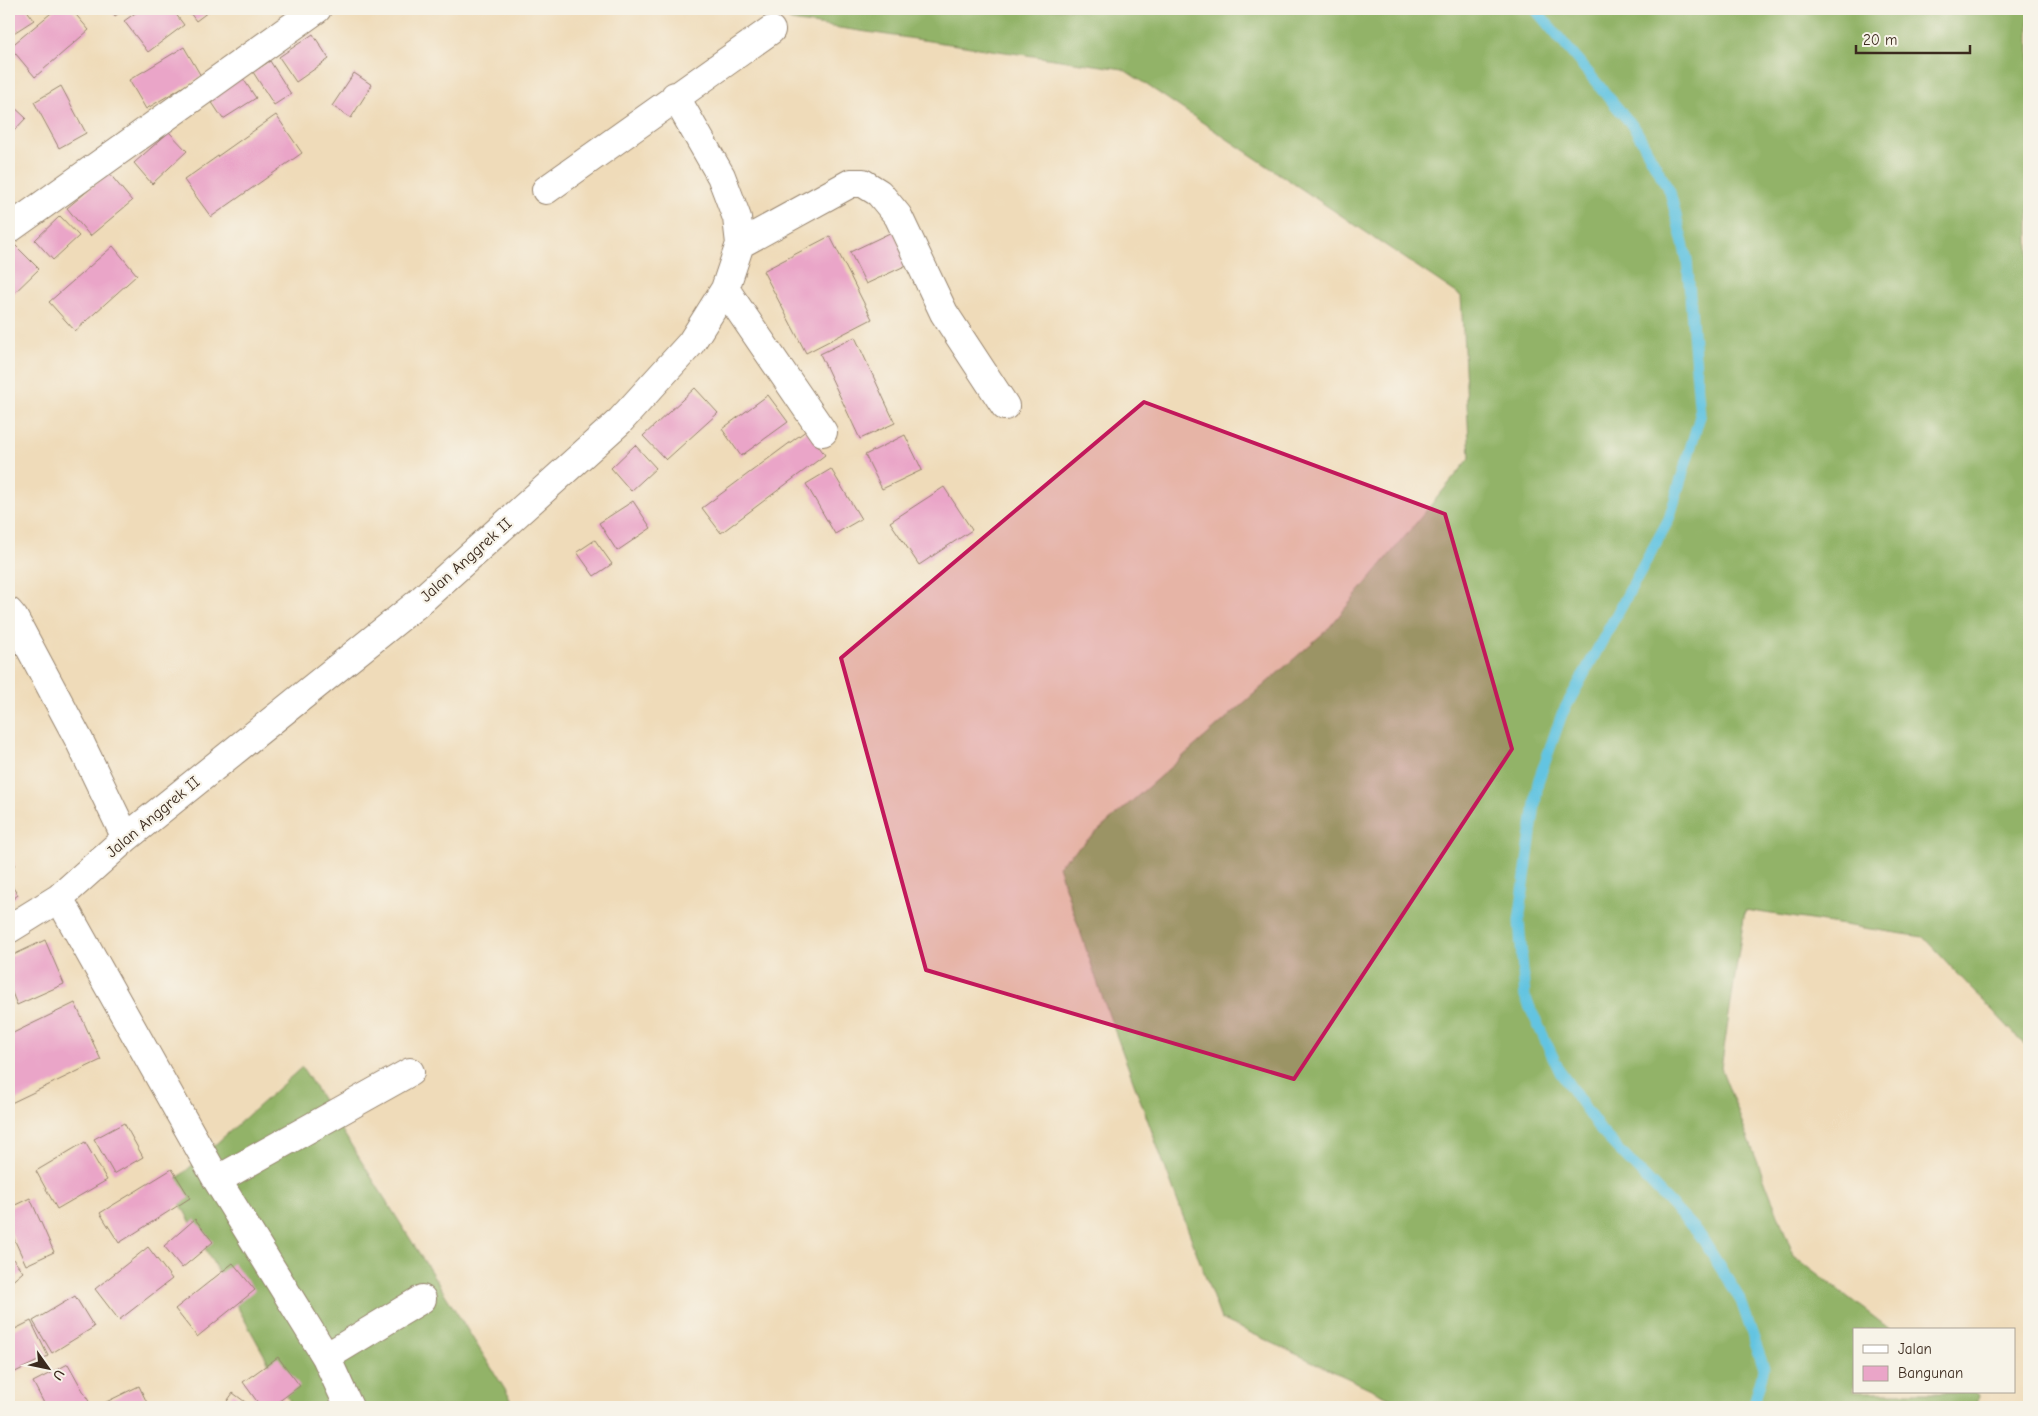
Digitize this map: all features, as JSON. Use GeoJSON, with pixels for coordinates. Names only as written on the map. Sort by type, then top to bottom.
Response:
{"type":"FeatureCollection","features":[{"type":"Feature","properties":{"kind":"street"},"geometry":{"type":"LineString","coordinates":[[9,229],[317,9]]}},
{"type":"Feature","properties":{"kind":"street"},"geometry":{"type":"LineString","coordinates":[[546,190],[675,96],[771,30]]}},
{"type":"Feature","properties":{"kind":"street","name":"Jalan Anggrek II"},"geometry":{"type":"LineString","coordinates":[[9,929],[59,898],[126,838],[417,604],[620,420],[691,343],[725,289],[740,244],[737,218],[721,176],[675,96]]}},
{"type":"Feature","properties":{"kind":"street"},"geometry":{"type":"LineString","coordinates":[[740,244],[851,184],[863,183],[879,193],[898,216],[944,313],[1005,406]]}},
{"type":"Feature","properties":{"kind":"street"},"geometry":{"type":"LineString","coordinates":[[725,289],[823,432]]}},
{"type":"Feature","properties":{"kind":"street"},"geometry":{"type":"LineString","coordinates":[[9,612],[14,618],[79,740],[126,838]]}},
{"type":"Feature","properties":{"kind":"street"},"geometry":{"type":"LineString","coordinates":[[59,898],[218,1180],[326,1357],[349,1407]]}},
{"type":"Feature","properties":{"kind":"street"},"geometry":{"type":"LineString","coordinates":[[218,1180],[410,1072]]}},
{"type":"Feature","properties":{"kind":"street"},"geometry":{"type":"LineString","coordinates":[[326,1357],[422,1299]]}},
{"type":"Feature","properties":{"kind":"highlighted area"},"geometry":{"type":"Polygon","coordinates":[[[1144,402],[1445,514],[1512,749],[1294,1079],[926,970],[841,658],[1144,402]]]}},
{"type":"Feature","properties":{"kind":"green space"},"geometry":{"type":"Polygon","coordinates":[[[778,9],[2029,9],[2029,1049],[1923,937],[1745,910],[1721,1068],[1794,1256],[1888,1328],[1853,1328],[1853,1394],[1977,1394],[1976,1407],[1399,1407],[1399,1402],[1221,1319],[1103,999],[1058,866],[1328,629],[1470,458],[1461,296],[1123,69],[791,21],[778,9]]]}},
{"type":"Feature","properties":{"kind":"green space"},"geometry":{"type":"Polygon","coordinates":[[[302,1067],[516,1407],[293,1407],[170,1185],[302,1067]]]}},
{"type":"Feature","properties":{"kind":"building"},"geometry":{"type":"Polygon","coordinates":[[[9,9],[26,9],[34,20],[9,36],[9,9]]]}},
{"type":"Feature","properties":{"kind":"building"},"geometry":{"type":"Polygon","coordinates":[[[56,9],[71,9],[89,30],[35,77],[10,47],[56,9]]]}},
{"type":"Feature","properties":{"kind":"building"},"geometry":{"type":"Polygon","coordinates":[[[110,9],[125,9],[115,16],[110,9]]]}},
{"type":"Feature","properties":{"kind":"building"},"geometry":{"type":"Polygon","coordinates":[[[141,9],[172,9],[184,25],[148,52],[124,21],[141,9]]]}},
{"type":"Feature","properties":{"kind":"building"},"geometry":{"type":"Polygon","coordinates":[[[187,9],[212,9],[196,21],[187,9]]]}},
{"type":"Feature","properties":{"kind":"building"},"geometry":{"type":"Polygon","coordinates":[[[313,34],[329,59],[296,82],[279,57],[313,34]]]}},
{"type":"Feature","properties":{"kind":"building"},"geometry":{"type":"Polygon","coordinates":[[[184,47],[201,76],[146,109],[129,80],[184,47]]]}},
{"type":"Feature","properties":{"kind":"building"},"geometry":{"type":"Polygon","coordinates":[[[270,61],[291,94],[274,105],[253,72],[270,61]]]}},
{"type":"Feature","properties":{"kind":"building"},"geometry":{"type":"Polygon","coordinates":[[[354,73],[372,85],[351,118],[332,106],[354,73]]]}},
{"type":"Feature","properties":{"kind":"building"},"geometry":{"type":"Polygon","coordinates":[[[242,77],[256,98],[223,119],[209,98],[242,77]]]}},
{"type":"Feature","properties":{"kind":"building"},"geometry":{"type":"Polygon","coordinates":[[[61,86],[86,133],[59,148],[34,102],[61,86]]]}},
{"type":"Feature","properties":{"kind":"building"},"geometry":{"type":"Polygon","coordinates":[[[11,104],[26,118],[9,136],[9,106],[11,104]]]}},
{"type":"Feature","properties":{"kind":"building"},"geometry":{"type":"Polygon","coordinates":[[[276,115],[302,153],[211,217],[184,180],[276,115]]]}},
{"type":"Feature","properties":{"kind":"building"},"geometry":{"type":"Polygon","coordinates":[[[169,132],[187,151],[152,184],[134,163],[169,132]]]}},
{"type":"Feature","properties":{"kind":"building"},"geometry":{"type":"Polygon","coordinates":[[[109,173],[132,201],[90,236],[67,208],[109,173]]]}},
{"type":"Feature","properties":{"kind":"building"},"geometry":{"type":"Polygon","coordinates":[[[60,216],[79,236],[53,260],[35,240],[60,216]]]}},
{"type":"Feature","properties":{"kind":"building"},"geometry":{"type":"Polygon","coordinates":[[[894,231],[909,264],[866,284],[850,252],[894,231]]]}},
{"type":"Feature","properties":{"kind":"building"},"geometry":{"type":"Polygon","coordinates":[[[830,236],[872,319],[806,353],[763,271],[830,236]]]}},
{"type":"Feature","properties":{"kind":"building"},"geometry":{"type":"Polygon","coordinates":[[[12,242],[39,269],[9,298],[9,246],[12,242]]]}},
{"type":"Feature","properties":{"kind":"building"},"geometry":{"type":"Polygon","coordinates":[[[113,246],[137,275],[75,331],[49,302],[113,246]]]}},
{"type":"Feature","properties":{"kind":"building"},"geometry":{"type":"Polygon","coordinates":[[[855,337],[895,423],[860,439],[820,354],[855,337]]]}},
{"type":"Feature","properties":{"kind":"building"},"geometry":{"type":"Polygon","coordinates":[[[695,388],[718,413],[666,460],[643,436],[695,388]]]}},
{"type":"Feature","properties":{"kind":"building"},"geometry":{"type":"Polygon","coordinates":[[[768,395],[788,422],[741,456],[722,429],[768,395]]]}},
{"type":"Feature","properties":{"kind":"building"},"geometry":{"type":"Polygon","coordinates":[[[807,430],[825,455],[721,533],[702,508],[807,430]]]}},
{"type":"Feature","properties":{"kind":"building"},"geometry":{"type":"Polygon","coordinates":[[[905,435],[922,470],[882,489],[865,455],[905,435]]]}},
{"type":"Feature","properties":{"kind":"building"},"geometry":{"type":"Polygon","coordinates":[[[635,445],[656,468],[631,491],[611,468],[635,445]]]}},
{"type":"Feature","properties":{"kind":"building"},"geometry":{"type":"Polygon","coordinates":[[[831,469],[861,519],[835,534],[806,484],[831,469]]]}},
{"type":"Feature","properties":{"kind":"building"},"geometry":{"type":"Polygon","coordinates":[[[944,487],[972,530],[919,565],[890,522],[944,487]]]}},
{"type":"Feature","properties":{"kind":"building"},"geometry":{"type":"Polygon","coordinates":[[[633,501],[651,528],[617,551],[599,523],[633,501]]]}},
{"type":"Feature","properties":{"kind":"building"},"geometry":{"type":"Polygon","coordinates":[[[595,540],[612,564],[594,576],[577,552],[595,540]]]}},
{"type":"Feature","properties":{"kind":"building"},"geometry":{"type":"Polygon","coordinates":[[[9,852],[15,865],[9,867],[9,852]]]}},
{"type":"Feature","properties":{"kind":"building"},"geometry":{"type":"Polygon","coordinates":[[[9,882],[18,895],[9,902],[9,882]]]}},
{"type":"Feature","properties":{"kind":"building"},"geometry":{"type":"Polygon","coordinates":[[[45,940],[64,984],[17,1005],[9,985],[9,957],[45,940]]]}},
{"type":"Feature","properties":{"kind":"building"},"geometry":{"type":"Polygon","coordinates":[[[75,1003],[101,1060],[9,1104],[9,1035],[75,1003]]]}},
{"type":"Feature","properties":{"kind":"building"},"geometry":{"type":"Polygon","coordinates":[[[124,1123],[143,1157],[114,1174],[94,1139],[124,1123]]]}},
{"type":"Feature","properties":{"kind":"building"},"geometry":{"type":"Polygon","coordinates":[[[85,1142],[107,1180],[57,1209],[36,1171],[85,1142]]]}},
{"type":"Feature","properties":{"kind":"building"},"geometry":{"type":"Polygon","coordinates":[[[172,1169],[190,1198],[119,1243],[100,1213],[172,1169]]]}},
{"type":"Feature","properties":{"kind":"building"},"geometry":{"type":"Polygon","coordinates":[[[30,1198],[54,1252],[26,1265],[9,1228],[9,1208],[30,1198]]]}},
{"type":"Feature","properties":{"kind":"building"},"geometry":{"type":"Polygon","coordinates":[[[195,1219],[213,1242],[182,1268],[164,1246],[195,1219]]]}},
{"type":"Feature","properties":{"kind":"building"},"geometry":{"type":"Polygon","coordinates":[[[148,1247],[172,1279],[119,1320],[95,1289],[148,1247]]]}},
{"type":"Feature","properties":{"kind":"building"},"geometry":{"type":"Polygon","coordinates":[[[9,1254],[23,1272],[9,1284],[9,1254]]]}},
{"type":"Feature","properties":{"kind":"building"},"geometry":{"type":"Polygon","coordinates":[[[233,1263],[255,1290],[197,1337],[175,1309],[233,1263]]]}},
{"type":"Feature","properties":{"kind":"building"},"geometry":{"type":"Polygon","coordinates":[[[75,1296],[94,1327],[52,1353],[33,1321],[75,1296]]]}},
{"type":"Feature","properties":{"kind":"building"},"geometry":{"type":"Polygon","coordinates":[[[31,1321],[48,1356],[9,1375],[9,1332],[31,1321]]]}},
{"type":"Feature","properties":{"kind":"building"},"geometry":{"type":"Polygon","coordinates":[[[278,1357],[300,1386],[271,1407],[261,1407],[243,1382],[278,1357]]]}},
{"type":"Feature","properties":{"kind":"building"},"geometry":{"type":"Polygon","coordinates":[[[68,1364],[92,1407],[46,1407],[33,1382],[68,1364]]]}},
{"type":"Feature","properties":{"kind":"building"},"geometry":{"type":"Polygon","coordinates":[[[139,1386],[149,1407],[100,1407],[100,1405],[139,1386]]]}},
{"type":"Feature","properties":{"kind":"building"},"geometry":{"type":"Polygon","coordinates":[[[233,1393],[252,1407],[223,1407],[233,1393]]]}},
{"type":"Feature","properties":{"kind":"waterway"},"geometry":{"type":"LineString","coordinates":[[1535,9],[1636,130],[1670,192],[1687,259],[1700,416],[1669,519],[1562,714],[1538,782],[1519,921],[1525,997],[1560,1072],[1601,1131],[1700,1235],[1741,1301],[1764,1368],[1753,1407]]}}]}
